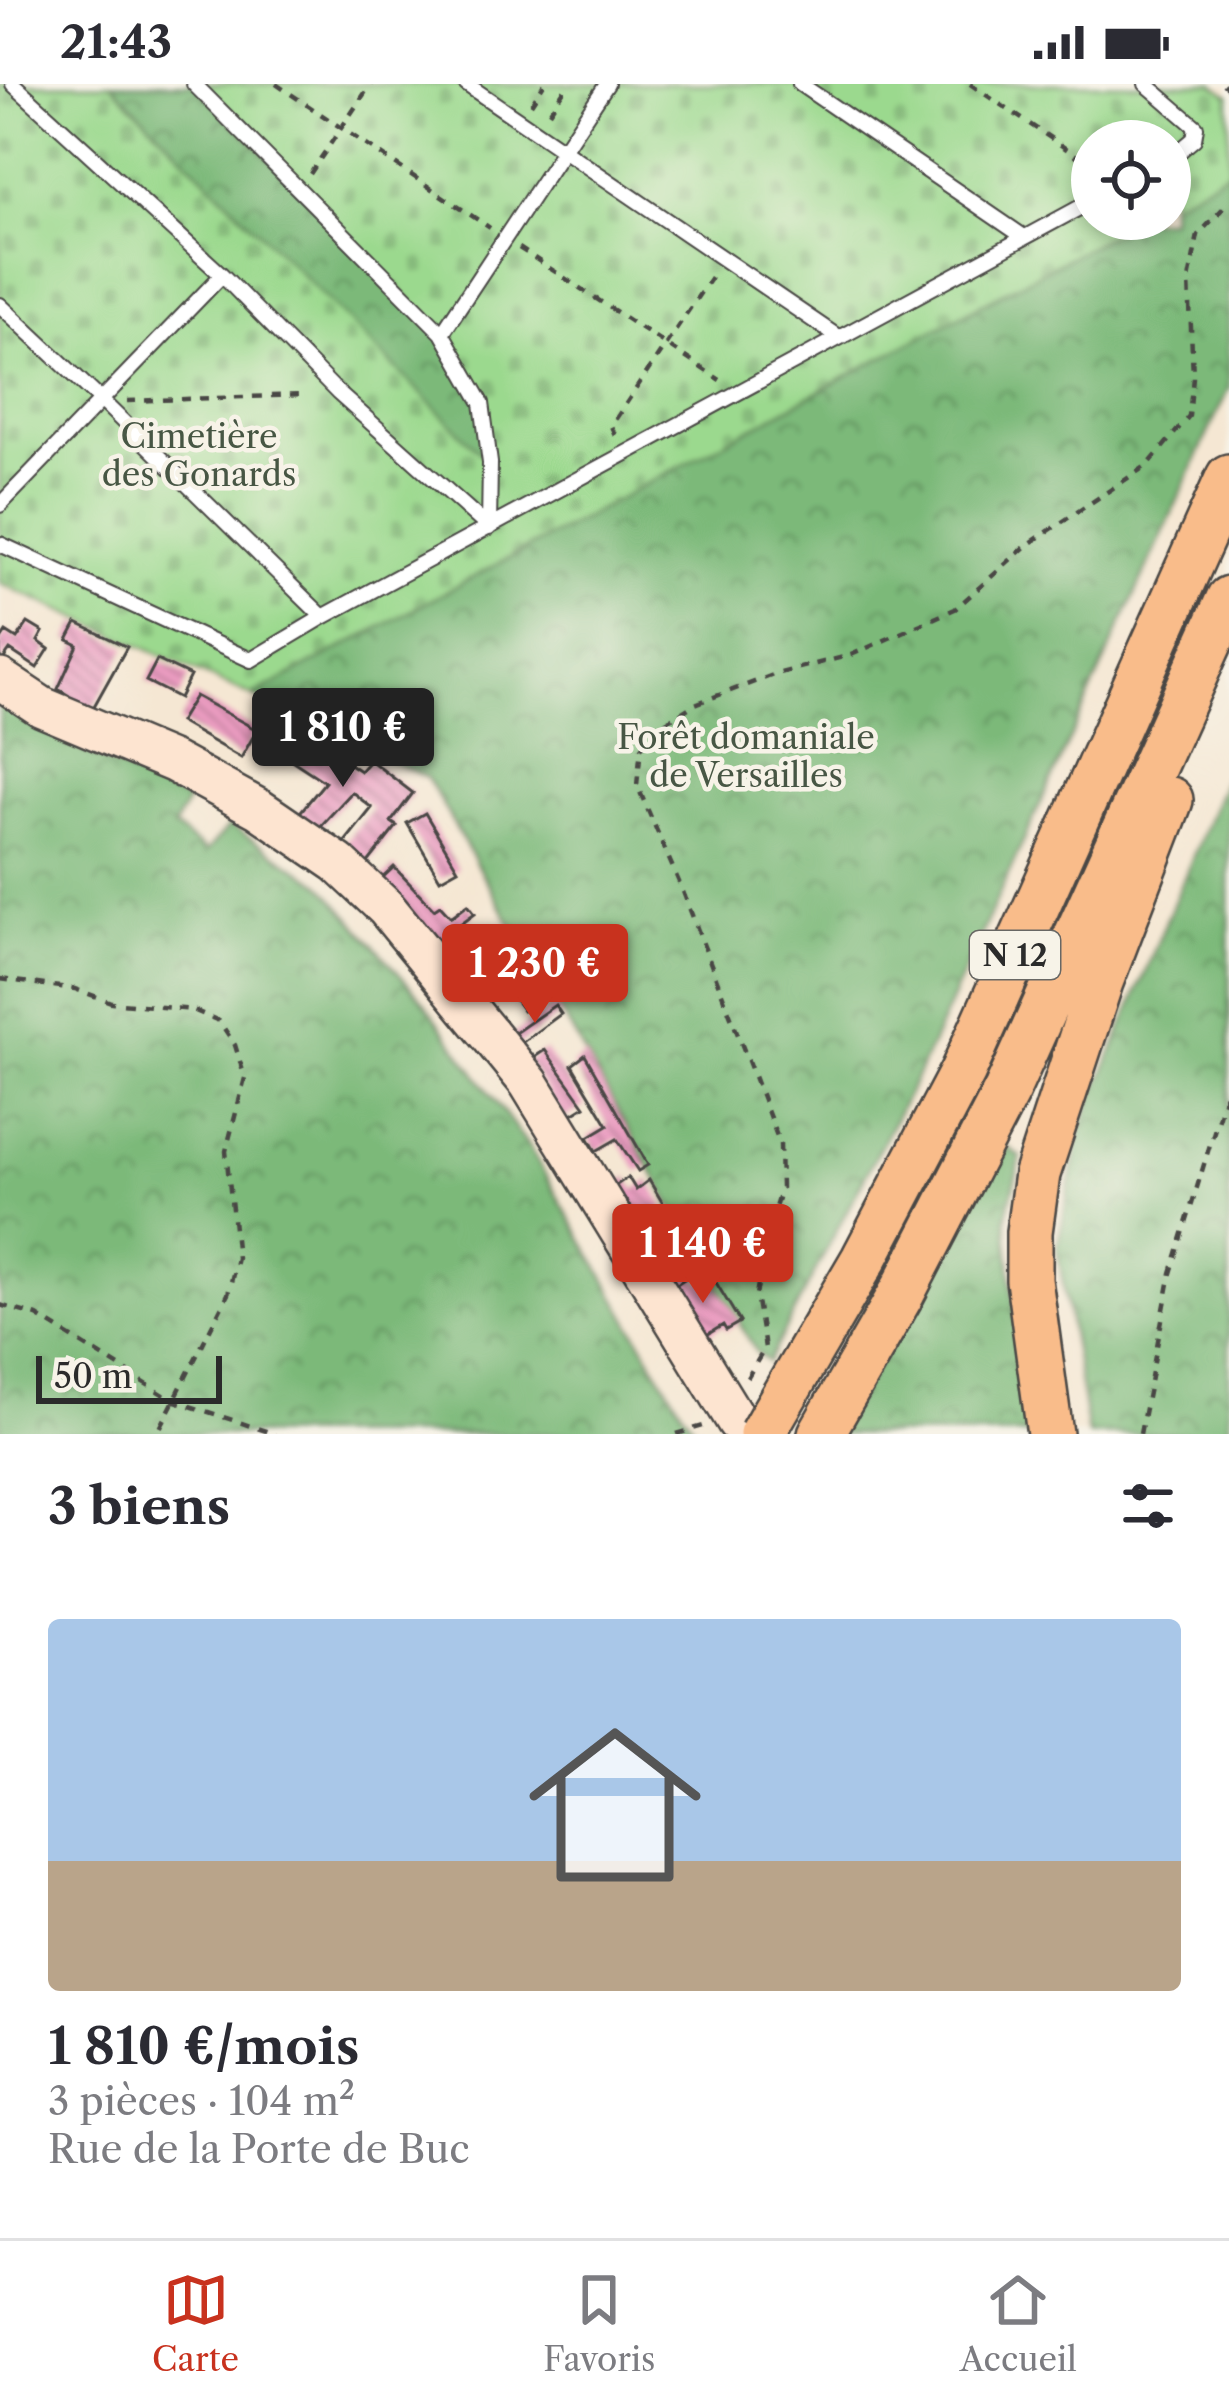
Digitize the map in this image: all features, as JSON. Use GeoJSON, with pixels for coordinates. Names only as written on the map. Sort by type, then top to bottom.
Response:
{"type":"FeatureCollection","features":[{"type":"Feature","properties":{"kind":"highway","name":"N 12"},"geometry":{"type":"LineString","coordinates":[[742,1418],[864,1259],[963,1071],[1229,477]]}},
{"type":"Feature","properties":{"kind":"highway","name":"N 12"},"geometry":{"type":"LineString","coordinates":[[821,1434],[903,1291],[1007,1090],[1229,599]]}},
{"type":"Feature","properties":{"kind":"highway"},"geometry":{"type":"LineString","coordinates":[[1050,1434],[1029,1280],[1029,1232],[1037,1174],[1100,982],[1171,797],[1173,725]]}},
{"type":"Feature","properties":{"kind":"main road"},"geometry":{"type":"LineString","coordinates":[[0,680],[43,707],[172,763],[245,801],[338,863],[386,908],[529,1083],[742,1418]]}},
{"type":"Feature","properties":{"kind":"lane"},"geometry":{"type":"LineString","coordinates":[[13,84],[222,275],[338,393],[489,528]]}},
{"type":"Feature","properties":{"kind":"lane"},"geometry":{"type":"LineString","coordinates":[[194,84],[442,333],[482,403],[490,463],[489,528]]}},
{"type":"Feature","properties":{"kind":"lane"},"geometry":{"type":"LineString","coordinates":[[466,84],[838,337]]}},
{"type":"Feature","properties":{"kind":"lane"},"geometry":{"type":"LineString","coordinates":[[442,333],[607,84]]}},
{"type":"Feature","properties":{"kind":"lane"},"geometry":{"type":"LineString","coordinates":[[800,84],[1024,237]]}},
{"type":"Feature","properties":{"kind":"lane"},"geometry":{"type":"LineString","coordinates":[[1146,84],[1188,120]]}},
{"type":"Feature","properties":{"kind":"lane"},"geometry":{"type":"LineString","coordinates":[[0,544],[250,660],[1071,212]]}},
{"type":"Feature","properties":{"kind":"lane"},"geometry":{"type":"LineString","coordinates":[[0,506],[222,275]]}},
{"type":"Feature","properties":{"kind":"lane"},"geometry":{"type":"LineString","coordinates":[[0,305],[322,617]]}},
{"type":"Feature","properties":{"kind":"path"},"geometry":{"type":"LineString","coordinates":[[299,190],[371,84]]}},
{"type":"Feature","properties":{"kind":"path"},"geometry":{"type":"LineString","coordinates":[[531,104],[544,84]]}},
{"type":"Feature","properties":{"kind":"path"},"geometry":{"type":"LineString","coordinates":[[549,112],[568,84]]}},
{"type":"Feature","properties":{"kind":"path"},"geometry":{"type":"LineString","coordinates":[[970,84],[1071,152]]}},
{"type":"Feature","properties":{"kind":"path"},"geometry":{"type":"LineString","coordinates":[[677,1434],[742,1418],[765,1348],[756,1295],[781,1188],[780,1144],[637,785],[641,748],[663,724],[695,704],[776,674],[851,655],[955,609],[1026,546],[1149,464],[1189,416],[1193,377],[1189,280],[1198,235],[1229,202]]}},
{"type":"Feature","properties":{"kind":"path"},"geometry":{"type":"LineString","coordinates":[[625,454],[611,426],[723,259]]}},
{"type":"Feature","properties":{"kind":"path"},"geometry":{"type":"LineString","coordinates":[[103,401],[303,395]]}},
{"type":"Feature","properties":{"kind":"path"},"geometry":{"type":"LineString","coordinates":[[0,979],[75,989],[111,1002],[193,1010],[220,1022],[235,1046],[245,1078],[226,1150],[237,1258],[229,1294],[157,1434]]}},
{"type":"Feature","properties":{"kind":"path"},"geometry":{"type":"LineString","coordinates":[[1140,1434],[1171,1273],[1229,1082]]}},
{"type":"Feature","properties":{"kind":"path"},"geometry":{"type":"LineString","coordinates":[[0,1305],[37,1316],[172,1400],[275,1434]]}},
{"type":"Feature","properties":{"kind":"green space","name":"Cimetière des Gonards"},"geometry":{"type":"Polygon","coordinates":[[[0,84],[111,84],[489,461],[482,403],[442,333],[195,84],[1213,84],[1229,95],[1229,171],[1191,192],[1191,120],[1071,120],[1071,240],[1101,240],[252,696],[0,583],[0,84]]]}},
{"type":"Feature","properties":{"kind":"green space"},"geometry":{"type":"Polygon","coordinates":[[[111,84],[195,84],[442,333],[482,403],[490,463],[111,84]]]}},
{"type":"Feature","properties":{"kind":"green space","name":"Forêt domaniale de Versailles"},"geometry":{"type":"Polygon","coordinates":[[[1229,171],[1229,387],[917,1076],[768,1362],[756,1352],[427,778],[252,696],[1101,240],[1191,240],[1191,192],[1229,171]]]}},
{"type":"Feature","properties":{"kind":"green space"},"geometry":{"type":"Polygon","coordinates":[[[0,703],[68,743],[187,801],[174,827],[206,852],[230,825],[321,884],[423,1001],[529,1147],[698,1434],[0,1434],[0,703]]]}},
{"type":"Feature","properties":{"kind":"green space"},"geometry":{"type":"Polygon","coordinates":[[[1229,769],[1229,1434],[1088,1434],[1057,1248],[1082,1125],[1229,769]]]}},
{"type":"Feature","properties":{"kind":"green space"},"geometry":{"type":"Polygon","coordinates":[[[1007,1147],[1021,1157],[1006,1219],[1016,1324],[1034,1434],[837,1434],[1007,1147]]]}},
{"type":"Feature","properties":{"kind":"building"},"geometry":{"type":"Polygon","coordinates":[[[28,623],[43,632],[38,641],[49,649],[37,668],[10,650],[0,664],[0,641],[6,632],[17,639],[28,623]]]}},
{"type":"Feature","properties":{"kind":"building"},"geometry":{"type":"Polygon","coordinates":[[[77,623],[127,647],[88,717],[63,705],[68,695],[58,689],[78,645],[68,640],[77,623]]]}},
{"type":"Feature","properties":{"kind":"building"},"geometry":{"type":"Polygon","coordinates":[[[157,660],[190,676],[179,698],[146,681],[157,660]]]}},
{"type":"Feature","properties":{"kind":"building"},"geometry":{"type":"Polygon","coordinates":[[[195,696],[257,730],[241,758],[179,722],[195,696]]]}},
{"type":"Feature","properties":{"kind":"building"},"geometry":{"type":"Polygon","coordinates":[[[276,715],[360,771],[370,760],[413,793],[391,822],[397,826],[363,869],[340,848],[372,808],[352,792],[317,830],[297,816],[325,782],[261,740],[276,715]]]}},
{"type":"Feature","properties":{"kind":"building"},"geometry":{"type":"Polygon","coordinates":[[[425,813],[458,869],[440,879],[407,823],[425,813]]]}},
{"type":"Feature","properties":{"kind":"building"},"geometry":{"type":"Polygon","coordinates":[[[394,867],[434,909],[440,905],[451,917],[468,904],[475,913],[452,930],[463,942],[445,956],[377,883],[394,867]]]}},
{"type":"Feature","properties":{"kind":"building"},"geometry":{"type":"Polygon","coordinates":[[[525,955],[530,963],[521,968],[542,999],[523,1011],[493,969],[525,955]]]}},
{"type":"Feature","properties":{"kind":"building"},"geometry":{"type":"Polygon","coordinates":[[[555,1005],[561,1014],[516,1047],[509,1037],[555,1005]]]}},
{"type":"Feature","properties":{"kind":"building"},"geometry":{"type":"Polygon","coordinates":[[[545,1050],[585,1106],[564,1119],[527,1062],[545,1050]]]}},
{"type":"Feature","properties":{"kind":"building"},"geometry":{"type":"Polygon","coordinates":[[[585,1055],[648,1165],[638,1171],[617,1139],[596,1151],[588,1137],[608,1125],[572,1065],[585,1055]]]}},
{"type":"Feature","properties":{"kind":"building"},"geometry":{"type":"Polygon","coordinates":[[[628,1177],[636,1190],[649,1180],[665,1207],[640,1223],[624,1197],[615,1203],[608,1191],[628,1177]]]}},
{"type":"Feature","properties":{"kind":"building"},"geometry":{"type":"Polygon","coordinates":[[[693,1273],[700,1283],[712,1276],[740,1322],[726,1330],[723,1325],[697,1341],[668,1290],[693,1273]]]}}]}
